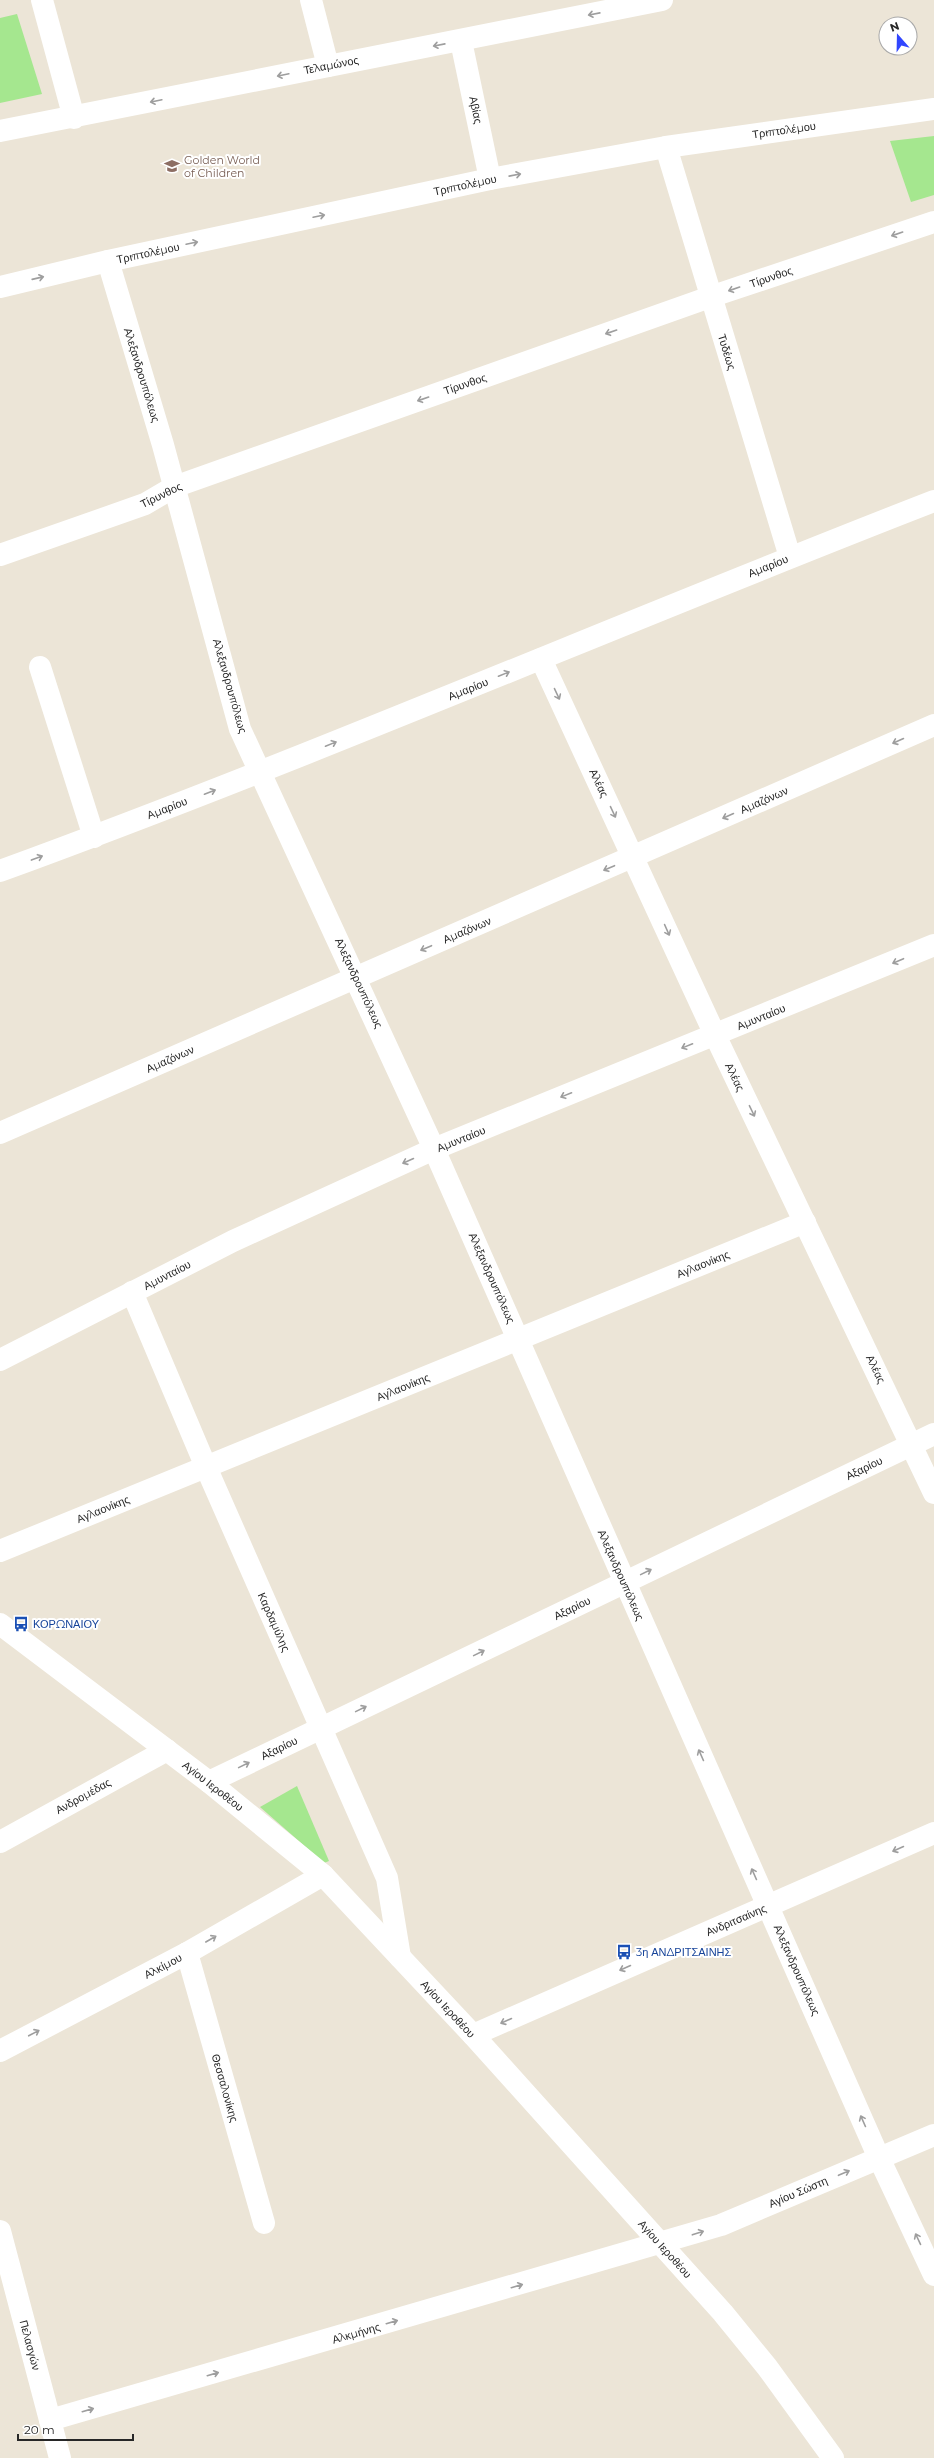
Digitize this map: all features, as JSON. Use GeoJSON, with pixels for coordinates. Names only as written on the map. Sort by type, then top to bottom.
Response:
{"type":"FeatureCollection","features":[{"type":"Feature","properties":{"kind":"street"},"geometry":{"type":"LineString","coordinates":[[42,0],[74,118]]}},
{"type":"Feature","properties":{"kind":"street"},"geometry":{"type":"LineString","coordinates":[[311,0],[328,66]]}},
{"type":"Feature","properties":{"kind":"street","name":"Τελαμώνος"},"geometry":{"type":"LineString","coordinates":[[0,131],[74,118],[328,66],[461,41],[631,3],[662,0]]}},
{"type":"Feature","properties":{"kind":"street","name":"Αβίας"},"geometry":{"type":"LineString","coordinates":[[461,41],[490,179]]}},
{"type":"Feature","properties":{"kind":"street","name":"Τριπτολέμου"},"geometry":{"type":"LineString","coordinates":[[0,287],[108,261],[490,179],[666,147],[934,109]]}},
{"type":"Feature","properties":{"kind":"street","name":"Τυδέως"},"geometry":{"type":"LineString","coordinates":[[666,147],[710,298],[790,557]]}},
{"type":"Feature","properties":{"kind":"street","name":"Τίρυνθος"},"geometry":{"type":"LineString","coordinates":[[0,555],[144,504],[174,487],[710,298],[934,222]]}},
{"type":"Feature","properties":{"kind":"street","name":"Αλεξανδρουπόλεως"},"geometry":{"type":"LineString","coordinates":[[108,261],[174,487],[240,729],[357,977],[519,1340],[624,1582],[879,2158],[934,2275]]}},
{"type":"Feature","properties":{"kind":"street","name":"Αμαρίου"},"geometry":{"type":"LineString","coordinates":[[0,871],[94,837],[260,772],[790,557],[934,501]]}},
{"type":"Feature","properties":{"kind":"street","name":"Αλέας"},"geometry":{"type":"LineString","coordinates":[[541,659],[634,857],[715,1035],[912,1444],[934,1493]]}},
{"type":"Feature","properties":{"kind":"street"},"geometry":{"type":"LineString","coordinates":[[40,667],[94,837]]}},
{"type":"Feature","properties":{"kind":"street","name":"Αμαζόνων"},"geometry":{"type":"LineString","coordinates":[[0,1133],[934,725]]}},
{"type":"Feature","properties":{"kind":"street","name":"Αμυνταίου"},"geometry":{"type":"LineString","coordinates":[[0,1360],[233,1241],[434,1149],[934,945]]}},
{"type":"Feature","properties":{"kind":"street","name":"Αγλαονίκης"},"geometry":{"type":"LineString","coordinates":[[0,1551],[805,1222]]}},
{"type":"Feature","properties":{"kind":"street","name":"Καρδαμύλης"},"geometry":{"type":"LineString","coordinates":[[132,1292],[206,1467],[387,1878],[400,1957]]}},
{"type":"Feature","properties":{"kind":"street","name":"Αξαρίου"},"geometry":{"type":"LineString","coordinates":[[209,1782],[934,1434]]}},
{"type":"Feature","properties":{"kind":"street","name":"Αγίου Ιεροθέου"},"geometry":{"type":"LineString","coordinates":[[0,1624],[209,1782],[323,1875],[472,2035],[723,2313],[767,2367],[833,2458]]}},
{"type":"Feature","properties":{"kind":"street","name":"Ανδρομέδας"},"geometry":{"type":"LineString","coordinates":[[0,1842],[167,1750]]}},
{"type":"Feature","properties":{"kind":"street","name":"Ανδριτσαίνης"},"geometry":{"type":"LineString","coordinates":[[472,2035],[934,1833]]}},
{"type":"Feature","properties":{"kind":"street","name":"Αλκίμου"},"geometry":{"type":"LineString","coordinates":[[0,2051],[187,1953],[323,1875]]}},
{"type":"Feature","properties":{"kind":"street","name":"Θεσσαλονίκης"},"geometry":{"type":"LineString","coordinates":[[187,1953],[264,2223]]}},
{"type":"Feature","properties":{"kind":"street","name":"Αγίου Σώστη"},"geometry":{"type":"LineString","coordinates":[[661,2245],[721,2225],[934,2135]]}},
{"type":"Feature","properties":{"kind":"street","name":"Πελασγών"},"geometry":{"type":"LineString","coordinates":[[0,2231],[60,2458]]}},
{"type":"Feature","properties":{"kind":"street","name":"Αλκμήνης"},"geometry":{"type":"LineString","coordinates":[[50,2420],[661,2245]]}},
{"type":"Feature","properties":{"kind":"green space"},"geometry":{"type":"Polygon","coordinates":[[[17,14],[42,94],[0,103],[0,18],[17,14]]]}},
{"type":"Feature","properties":{"kind":"green space"},"geometry":{"type":"Polygon","coordinates":[[[934,136],[934,195],[911,202],[890,141],[934,136]]]}},
{"type":"Feature","properties":{"kind":"green space"},"geometry":{"type":"Polygon","coordinates":[[[297,1786],[329,1861],[324,1863],[260,1807],[297,1786]]]}},
{"type":"Feature","properties":{"kind":"place","name":"Golden World of Children"},"geometry":{"type":"Point","coordinates":[172,166]}},
{"type":"Feature","properties":{"kind":"place","name":"ΚΟΡΩΝΑΙΟΥ"},"geometry":{"type":"Point","coordinates":[21,1624]}},
{"type":"Feature","properties":{"kind":"place","name":"3η ΑΝΔΡΙΤΣΑΙΝΗΣ"},"geometry":{"type":"Point","coordinates":[624,1952]}}]}
